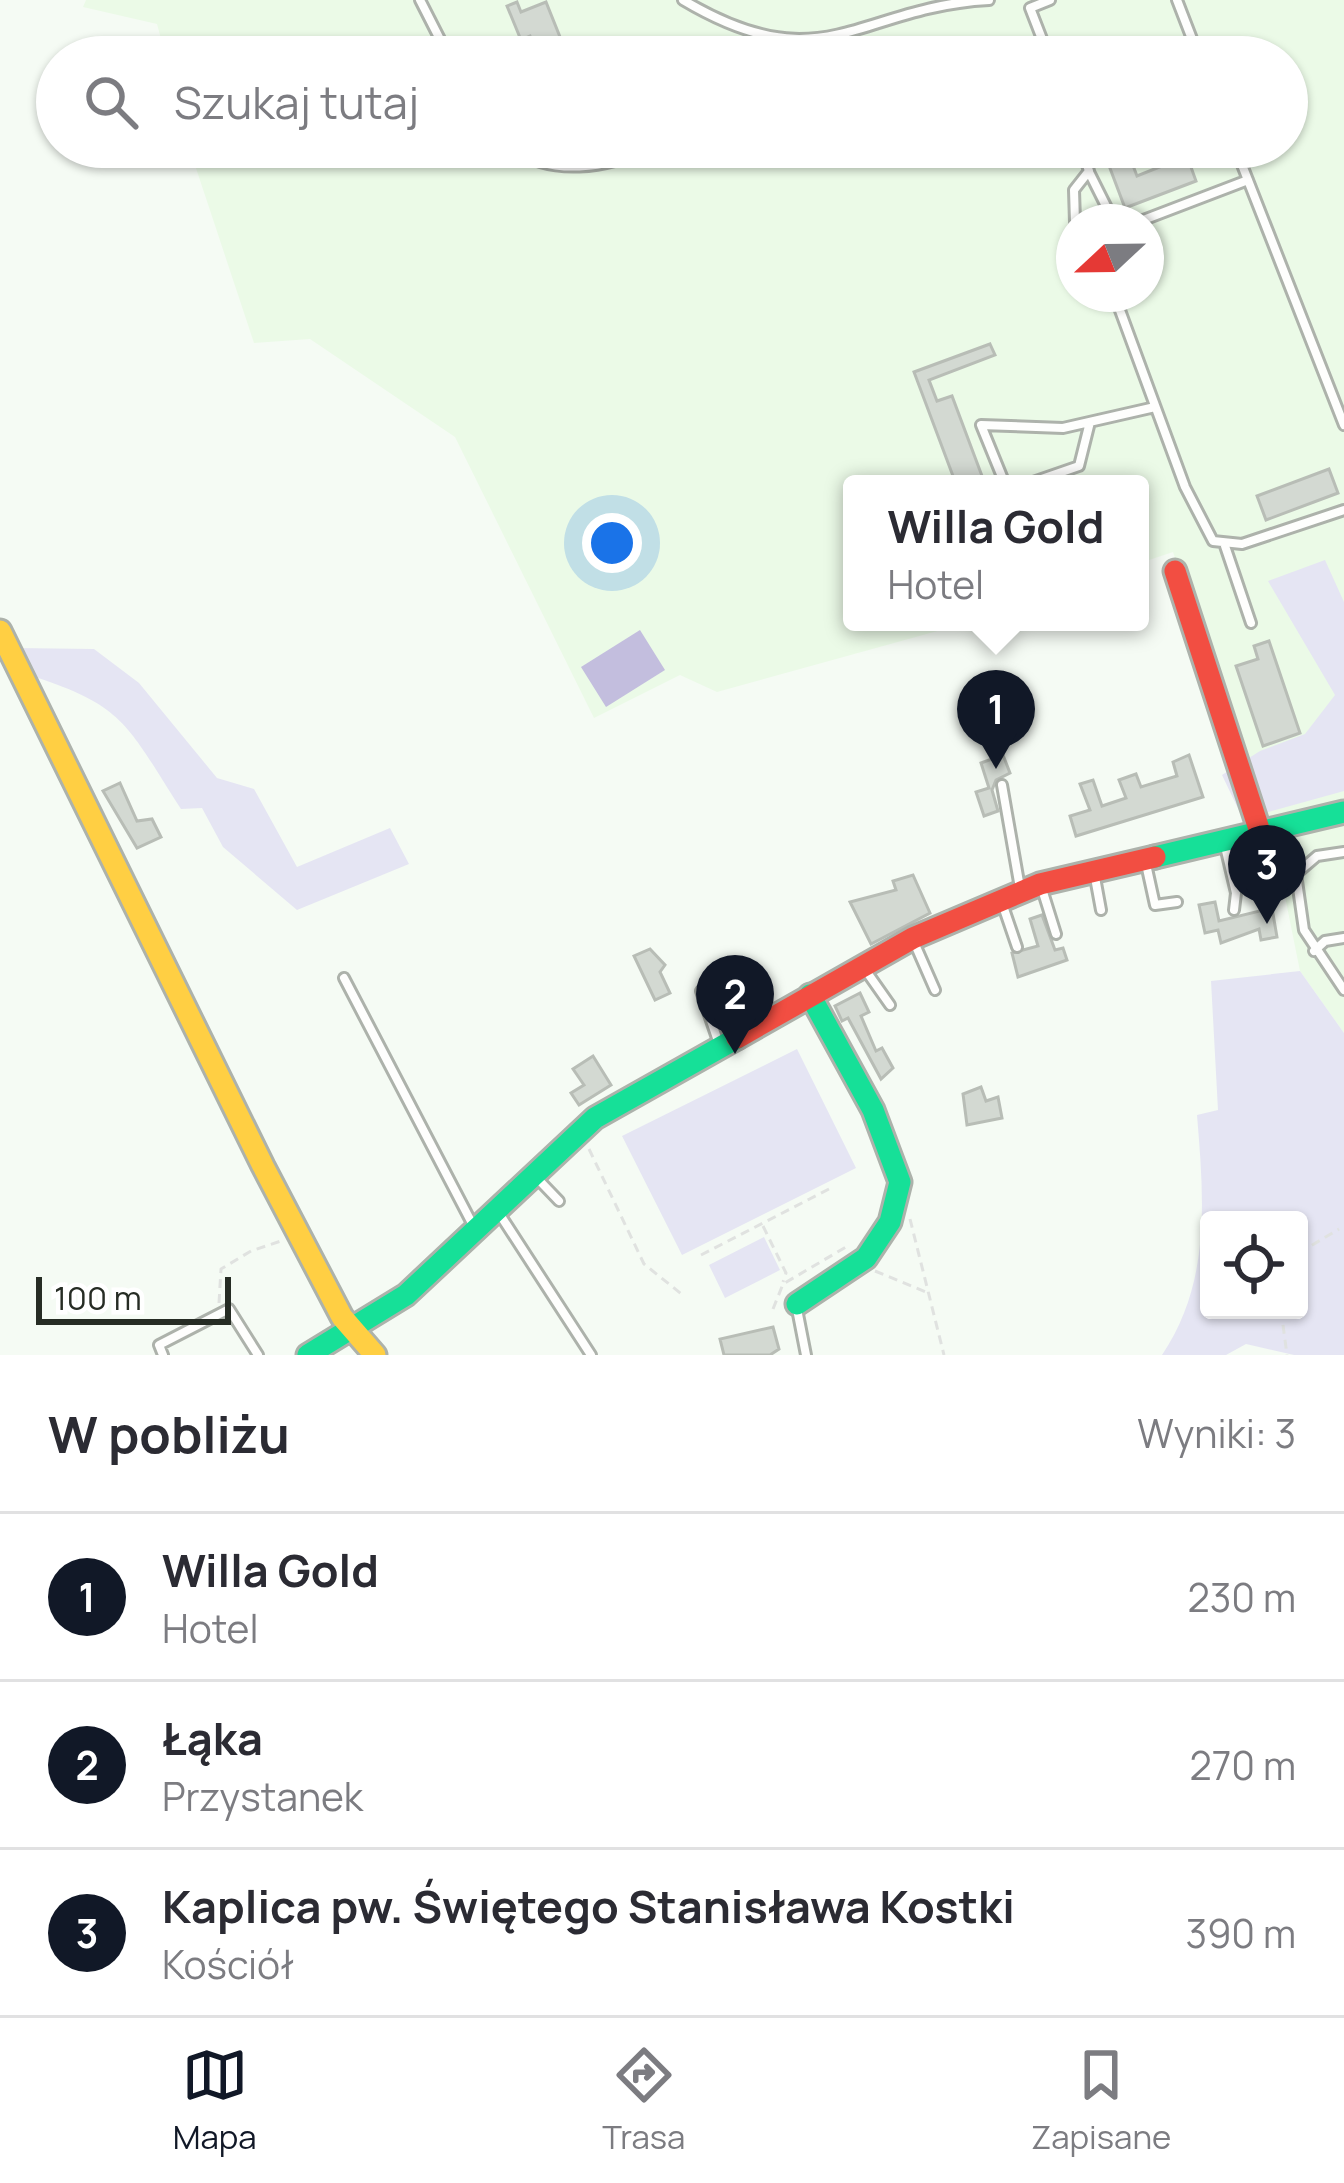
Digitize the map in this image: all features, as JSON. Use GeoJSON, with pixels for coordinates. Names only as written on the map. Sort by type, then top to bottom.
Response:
{"type":"FeatureCollection","features":[{"type":"Feature","properties":{"kind":"street"},"geometry":{"type":"LineString","coordinates":[[1174,571],[1256,833]]}},
{"type":"Feature","properties":{"kind":"street"},"geometry":{"type":"LineString","coordinates":[[0,631],[133,910],[300,1234],[352,1332],[374,1355]]}},
{"type":"Feature","properties":{"kind":"street"},"geometry":{"type":"LineString","coordinates":[[308,1355],[352,1332],[420,1283],[531,1172],[595,1118],[913,938],[1020,890],[1344,812]]}},
{"type":"Feature","properties":{"kind":"street"},"geometry":{"type":"LineString","coordinates":[[796,1304],[849,1272],[890,1222],[901,1183],[874,1110],[810,995]]}},
{"type":"Feature","properties":{"kind":"lane"},"geometry":{"type":"LineString","coordinates":[[420,0],[438,36]]}},
{"type":"Feature","properties":{"kind":"lane"},"geometry":{"type":"LineString","coordinates":[[683,0],[760,36]]}},
{"type":"Feature","properties":{"kind":"lane"},"geometry":{"type":"LineString","coordinates":[[844,36],[926,10],[989,0]]}},
{"type":"Feature","properties":{"kind":"lane"},"geometry":{"type":"LineString","coordinates":[[1022,0],[1041,36]]}},
{"type":"Feature","properties":{"kind":"lane"},"geometry":{"type":"LineString","coordinates":[[1030,8],[1050,0]]}},
{"type":"Feature","properties":{"kind":"lane"},"geometry":{"type":"LineString","coordinates":[[1177,0],[1191,36]]}},
{"type":"Feature","properties":{"kind":"lane"},"geometry":{"type":"LineString","coordinates":[[1088,168],[1105,204]]}},
{"type":"Feature","properties":{"kind":"lane"},"geometry":{"type":"LineString","coordinates":[[1243,168],[1344,425]]}},
{"type":"Feature","properties":{"kind":"lane"},"geometry":{"type":"LineString","coordinates":[[1074,204],[1074,190],[1089,171]]}},
{"type":"Feature","properties":{"kind":"lane"},"geometry":{"type":"LineString","coordinates":[[1164,212],[1248,180]]}},
{"type":"Feature","properties":{"kind":"lane"},"geometry":{"type":"LineString","coordinates":[[1121,312],[1198,517],[1213,542],[1225,546],[1344,509]]}},
{"type":"Feature","properties":{"kind":"lane"},"geometry":{"type":"LineString","coordinates":[[1001,475],[981,425],[1036,430],[1155,407]]}},
{"type":"Feature","properties":{"kind":"lane"},"geometry":{"type":"LineString","coordinates":[[1053,475],[1079,466],[1091,421]]}},
{"type":"Feature","properties":{"kind":"lane"},"geometry":{"type":"LineString","coordinates":[[1225,546],[1251,623]]}},
{"type":"Feature","properties":{"kind":"lane"},"geometry":{"type":"LineString","coordinates":[[1002,785],[1020,890],[1017,947]]}},
{"type":"Feature","properties":{"kind":"lane"},"geometry":{"type":"LineString","coordinates":[[1256,833],[1265,904]]}},
{"type":"Feature","properties":{"kind":"lane"},"geometry":{"type":"LineString","coordinates":[[1223,841],[1236,893],[1234,910]]}},
{"type":"Feature","properties":{"kind":"lane"},"geometry":{"type":"LineString","coordinates":[[1344,852],[1317,856],[1296,874],[1304,930],[1344,989]]}},
{"type":"Feature","properties":{"kind":"lane"},"geometry":{"type":"LineString","coordinates":[[1145,859],[1155,905],[1177,902]]}},
{"type":"Feature","properties":{"kind":"lane"},"geometry":{"type":"LineString","coordinates":[[1094,871],[1101,910]]}},
{"type":"Feature","properties":{"kind":"lane"},"geometry":{"type":"LineString","coordinates":[[1020,890],[1056,934]]}},
{"type":"Feature","properties":{"kind":"lane"},"geometry":{"type":"LineString","coordinates":[[913,938],[935,990]]}},
{"type":"Feature","properties":{"kind":"lane"},"geometry":{"type":"LineString","coordinates":[[1315,952],[1325,941],[1344,938]]}},
{"type":"Feature","properties":{"kind":"lane"},"geometry":{"type":"LineString","coordinates":[[863,966],[890,1005]]}},
{"type":"Feature","properties":{"kind":"lane"},"geometry":{"type":"LineString","coordinates":[[720,1045],[701,991],[753,969]]}},
{"type":"Feature","properties":{"kind":"lane"},"geometry":{"type":"LineString","coordinates":[[344,978],[476,1230]]}},
{"type":"Feature","properties":{"kind":"lane"},"geometry":{"type":"LineString","coordinates":[[531,1172],[560,1201]]}},
{"type":"Feature","properties":{"kind":"lane"},"geometry":{"type":"LineString","coordinates":[[496,1209],[591,1355]]}},
{"type":"Feature","properties":{"kind":"lane"},"geometry":{"type":"LineString","coordinates":[[796,1304],[806,1355]]}},
{"type":"Feature","properties":{"kind":"lane"},"geometry":{"type":"LineString","coordinates":[[163,1355],[159,1345],[229,1309],[258,1355]]}},
{"type":"Feature","properties":{"kind":"path"},"geometry":{"type":"LineString","coordinates":[[586,1142],[644,1264],[684,1296]]}},
{"type":"Feature","properties":{"kind":"path"},"geometry":{"type":"LineString","coordinates":[[701,1255],[829,1189]]}},
{"type":"Feature","properties":{"kind":"path"},"geometry":{"type":"LineString","coordinates":[[910,1219],[944,1355]]}},
{"type":"Feature","properties":{"kind":"path"},"geometry":{"type":"LineString","coordinates":[[761,1224],[786,1273],[773,1309]]}},
{"type":"Feature","properties":{"kind":"path"},"geometry":{"type":"LineString","coordinates":[[1308,1248],[1339,1229]]}},
{"type":"Feature","properties":{"kind":"path"},"geometry":{"type":"LineString","coordinates":[[220,1311],[221,1270],[251,1251],[300,1234]]}},
{"type":"Feature","properties":{"kind":"path"},"geometry":{"type":"LineString","coordinates":[[783,1284],[846,1247]]}},
{"type":"Feature","properties":{"kind":"path"},"geometry":{"type":"LineString","coordinates":[[849,1272],[900,1278],[926,1292]]}},
{"type":"Feature","properties":{"kind":"path"},"geometry":{"type":"LineString","coordinates":[[1282,1319],[1287,1355]]}},
{"type":"Feature","properties":{"kind":"shaded area"},"geometry":{"type":"Polygon","coordinates":[[[86,0],[1344,0],[1344,802],[1264,824],[1173,552],[1149,560],[1149,475],[843,475],[843,631],[937,631],[717,692],[680,675],[594,718],[455,437],[310,339],[254,343],[196,168],[1308,168],[1308,36],[160,36],[157,24],[83,7],[86,0]]]}},
{"type":"Feature","properties":{"kind":"shaded area"},"geometry":{"type":"Polygon","coordinates":[[[1325,560],[1344,602],[1344,791],[1243,819],[1222,775],[1260,751],[1305,734],[1335,695],[1268,581],[1325,560]]]}},
{"type":"Feature","properties":{"kind":"shaded area"},"geometry":{"type":"Polygon","coordinates":[[[640,630],[665,670],[606,707],[581,667],[640,630]]]}},
{"type":"Feature","properties":{"kind":"shaded area"},"geometry":{"type":"Polygon","coordinates":[[[15,648],[94,649],[139,683],[217,778],[254,789],[297,867],[390,828],[409,864],[297,910],[223,847],[202,808],[181,809],[119,720],[83,696],[23,673],[15,648]]]}},
{"type":"Feature","properties":{"kind":"shaded area"},"geometry":{"type":"Polygon","coordinates":[[[1344,824],[1344,1033],[1300,971],[1274,842],[1344,824]]]}},
{"type":"Feature","properties":{"kind":"shaded area"},"geometry":{"type":"Polygon","coordinates":[[[1300,971],[1344,1033],[1344,1355],[1294,1355],[1246,1344],[1226,1355],[1162,1355],[1189,1299],[1200,1240],[1200,1319],[1308,1319],[1308,1211],[1202,1211],[1197,1115],[1218,1110],[1211,981],[1300,971]]]}},
{"type":"Feature","properties":{"kind":"shaded area"},"geometry":{"type":"Polygon","coordinates":[[[797,1049],[856,1168],[682,1255],[622,1136],[797,1049]]]}},
{"type":"Feature","properties":{"kind":"shaded area"},"geometry":{"type":"Polygon","coordinates":[[[764,1237],[780,1270],[725,1298],[709,1265],[764,1237]]]}},
{"type":"Feature","properties":{"kind":"building"},"geometry":{"type":"Polygon","coordinates":[[[517,2],[521,12],[546,2],[560,36],[519,36],[507,6],[517,2]]]}},
{"type":"Feature","properties":{"kind":"building"},"geometry":{"type":"Polygon","coordinates":[[[1110,168],[1134,168],[1137,176],[1157,168],[1191,168],[1196,181],[1136,204],[1123,204],[1110,168]]]}},
{"type":"Feature","properties":{"kind":"building"},"geometry":{"type":"Polygon","coordinates":[[[990,344],[995,355],[929,380],[937,401],[952,396],[982,475],[953,475],[914,372],[990,344]]]}},
{"type":"Feature","properties":{"kind":"building"},"geometry":{"type":"Polygon","coordinates":[[[1329,469],[1338,493],[1266,520],[1257,496],[1329,469]]]}},
{"type":"Feature","properties":{"kind":"building"},"geometry":{"type":"Polygon","coordinates":[[[1269,641],[1300,733],[1263,746],[1236,666],[1258,659],[1254,646],[1269,641]]]}},
{"type":"Feature","properties":{"kind":"building"},"geometry":{"type":"Polygon","coordinates":[[[1003,755],[1010,773],[996,780],[992,790],[998,811],[984,816],[976,792],[989,788],[981,763],[1003,755]]]}},
{"type":"Feature","properties":{"kind":"building"},"geometry":{"type":"Polygon","coordinates":[[[1189,755],[1203,797],[1076,836],[1070,816],[1090,810],[1080,784],[1093,780],[1102,806],[1126,798],[1119,780],[1136,774],[1141,787],[1177,776],[1173,762],[1189,755]]]}},
{"type":"Feature","properties":{"kind":"building"},"geometry":{"type":"Polygon","coordinates":[[[120,783],[137,821],[152,819],[161,837],[137,848],[103,791],[120,783]]]}},
{"type":"Feature","properties":{"kind":"building"},"geometry":{"type":"Polygon","coordinates":[[[913,875],[930,913],[871,944],[850,902],[896,890],[893,881],[913,875]]]}},
{"type":"Feature","properties":{"kind":"building"},"geometry":{"type":"Polygon","coordinates":[[[1215,902],[1219,921],[1272,908],[1277,937],[1261,940],[1259,929],[1221,943],[1218,930],[1205,933],[1199,905],[1215,902]]]}},
{"type":"Feature","properties":{"kind":"building"},"geometry":{"type":"Polygon","coordinates":[[[1042,915],[1055,950],[1063,948],[1067,960],[1018,977],[1012,953],[1038,946],[1030,919],[1042,915]]]}},
{"type":"Feature","properties":{"kind":"building"},"geometry":{"type":"Polygon","coordinates":[[[650,949],[665,965],[660,972],[670,993],[655,1000],[634,956],[650,949]]]}},
{"type":"Feature","properties":{"kind":"building"},"geometry":{"type":"Polygon","coordinates":[[[860,993],[869,1012],[861,1016],[876,1051],[882,1048],[893,1068],[881,1079],[848,1018],[842,1021],[835,1006],[860,993]]]}},
{"type":"Feature","properties":{"kind":"building"},"geometry":{"type":"Polygon","coordinates":[[[593,1056],[611,1085],[579,1105],[571,1093],[584,1085],[573,1069],[593,1056]]]}},
{"type":"Feature","properties":{"kind":"building"},"geometry":{"type":"Polygon","coordinates":[[[981,1087],[986,1101],[998,1097],[1002,1118],[967,1125],[963,1094],[981,1087]]]}},
{"type":"Feature","properties":{"kind":"building"},"geometry":{"type":"Polygon","coordinates":[[[773,1327],[779,1349],[770,1355],[724,1355],[720,1339],[773,1327]]]}},
{"type":"Feature","properties":{"kind":"traffic: fast"},"geometry":{"type":"LineString","coordinates":[[1155,857],[1344,812]]}},
{"type":"Feature","properties":{"kind":"traffic: fast"},"geometry":{"type":"LineString","coordinates":[[797,1304],[866,1258],[890,1222],[900,1182],[873,1110],[810,995]]}},
{"type":"Feature","properties":{"kind":"traffic: fast"},"geometry":{"type":"LineString","coordinates":[[308,1355],[406,1295],[595,1118],[737,1038]]}},
{"type":"Feature","properties":{"kind":"traffic: slow"},"geometry":{"type":"LineString","coordinates":[[0,631],[263,1166],[342,1317],[375,1355]]}},
{"type":"Feature","properties":{"kind":"traffic: jam"},"geometry":{"type":"LineString","coordinates":[[1175,571],[1260,832]]}},
{"type":"Feature","properties":{"kind":"traffic: jam"},"geometry":{"type":"LineString","coordinates":[[737,1038],[913,938],[1040,884],[1155,857]]}},
{"type":"Feature","properties":{"kind":"place","name":"Willa Gold"},"geometry":{"type":"Point","coordinates":[996,769]}},
{"type":"Feature","properties":{"kind":"place","name":"Kaplica pw. Świętego Stanisława Kostki"},"geometry":{"type":"Point","coordinates":[1267,924]}},
{"type":"Feature","properties":{"kind":"place","name":"Łąka"},"geometry":{"type":"Point","coordinates":[735,1054]}}]}
